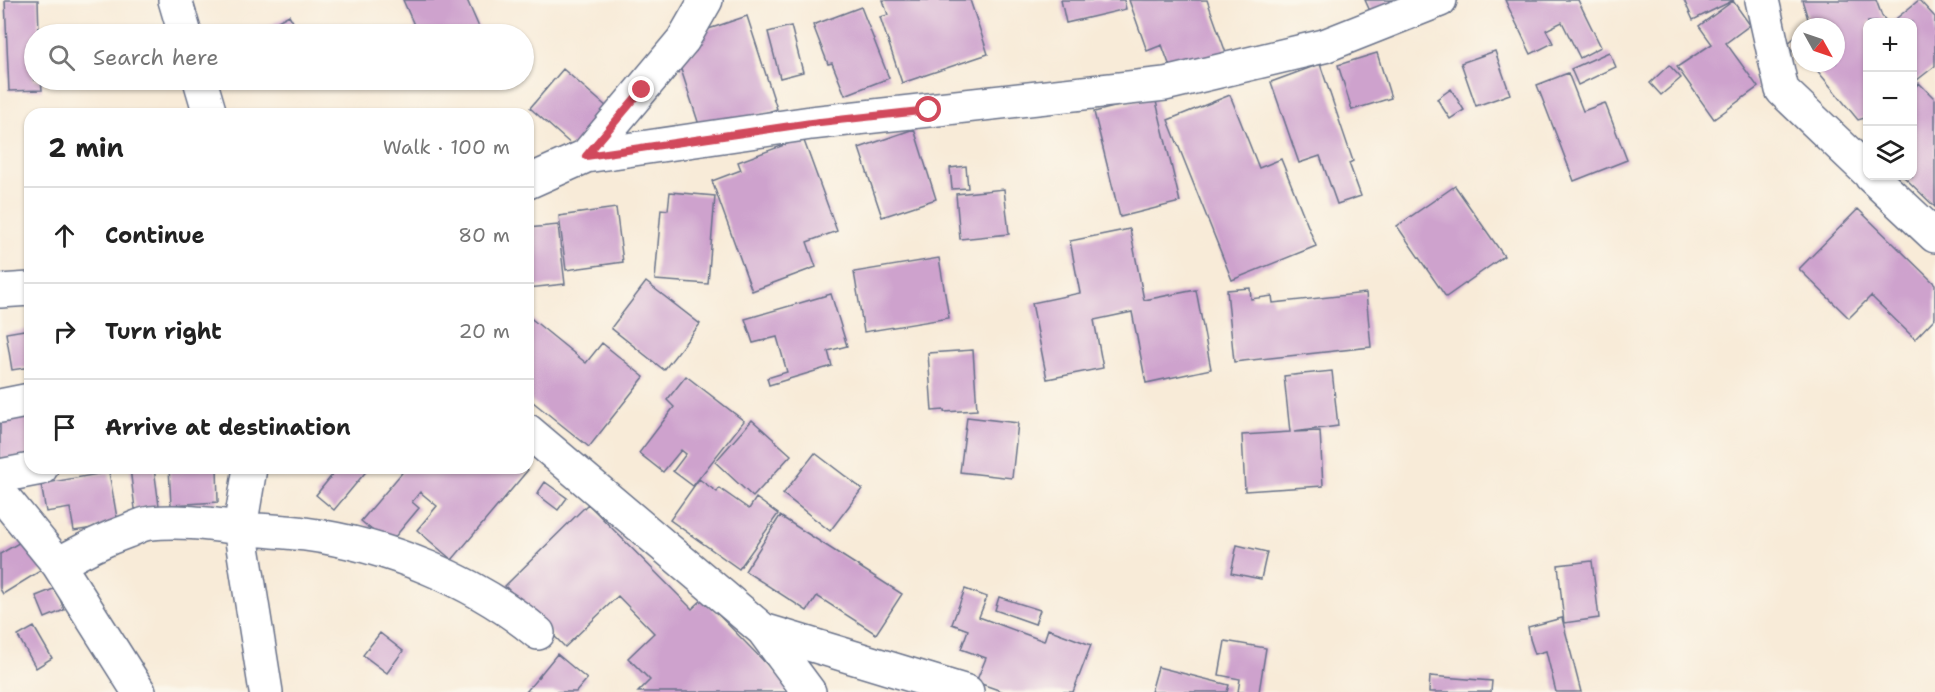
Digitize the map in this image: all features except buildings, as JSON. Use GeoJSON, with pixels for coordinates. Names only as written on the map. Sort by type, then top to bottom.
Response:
{"type":"FeatureCollection","features":[{"type":"Feature","properties":{"kind":"street"},"geometry":{"type":"LineString","coordinates":[[175,0],[182,24]]}},
{"type":"Feature","properties":{"kind":"street"},"geometry":{"type":"LineString","coordinates":[[586,156],[684,40],[706,0]]}},
{"type":"Feature","properties":{"kind":"street"},"geometry":{"type":"LineString","coordinates":[[534,179],[586,156],[811,123],[1164,84],[1324,46],[1440,0]]}},
{"type":"Feature","properties":{"kind":"street"},"geometry":{"type":"LineString","coordinates":[[1762,0],[1782,90],[1863,167]]}},
{"type":"Feature","properties":{"kind":"street"},"geometry":{"type":"LineString","coordinates":[[203,90],[208,108]]}},
{"type":"Feature","properties":{"kind":"street"},"geometry":{"type":"LineString","coordinates":[[1875,180],[1935,236]]}},
{"type":"Feature","properties":{"kind":"street"},"geometry":{"type":"LineString","coordinates":[[0,291],[24,289]]}},
{"type":"Feature","properties":{"kind":"street"},"geometry":{"type":"LineString","coordinates":[[0,406],[24,401]]}},
{"type":"Feature","properties":{"kind":"street"},"geometry":{"type":"LineString","coordinates":[[534,436],[763,630],[809,692]]}},
{"type":"Feature","properties":{"kind":"street"},"geometry":{"type":"LineString","coordinates":[[0,476],[24,471]]}},
{"type":"Feature","properties":{"kind":"street"},"geometry":{"type":"LineString","coordinates":[[249,474],[240,528],[266,692]]}},
{"type":"Feature","properties":{"kind":"street"},"geometry":{"type":"LineString","coordinates":[[0,493],[58,564],[139,692]]}},
{"type":"Feature","properties":{"kind":"street"},"geometry":{"type":"LineString","coordinates":[[58,564],[95,543],[148,524],[202,522],[305,534],[365,547],[407,561],[489,598],[538,633]]}},
{"type":"Feature","properties":{"kind":"street"},"geometry":{"type":"LineString","coordinates":[[763,630],[967,692]]}},
{"type":"Feature","properties":{"kind":"route"},"geometry":{"type":"LineString","coordinates":[[642,90],[586,156],[811,123],[929,110]]}}]}
